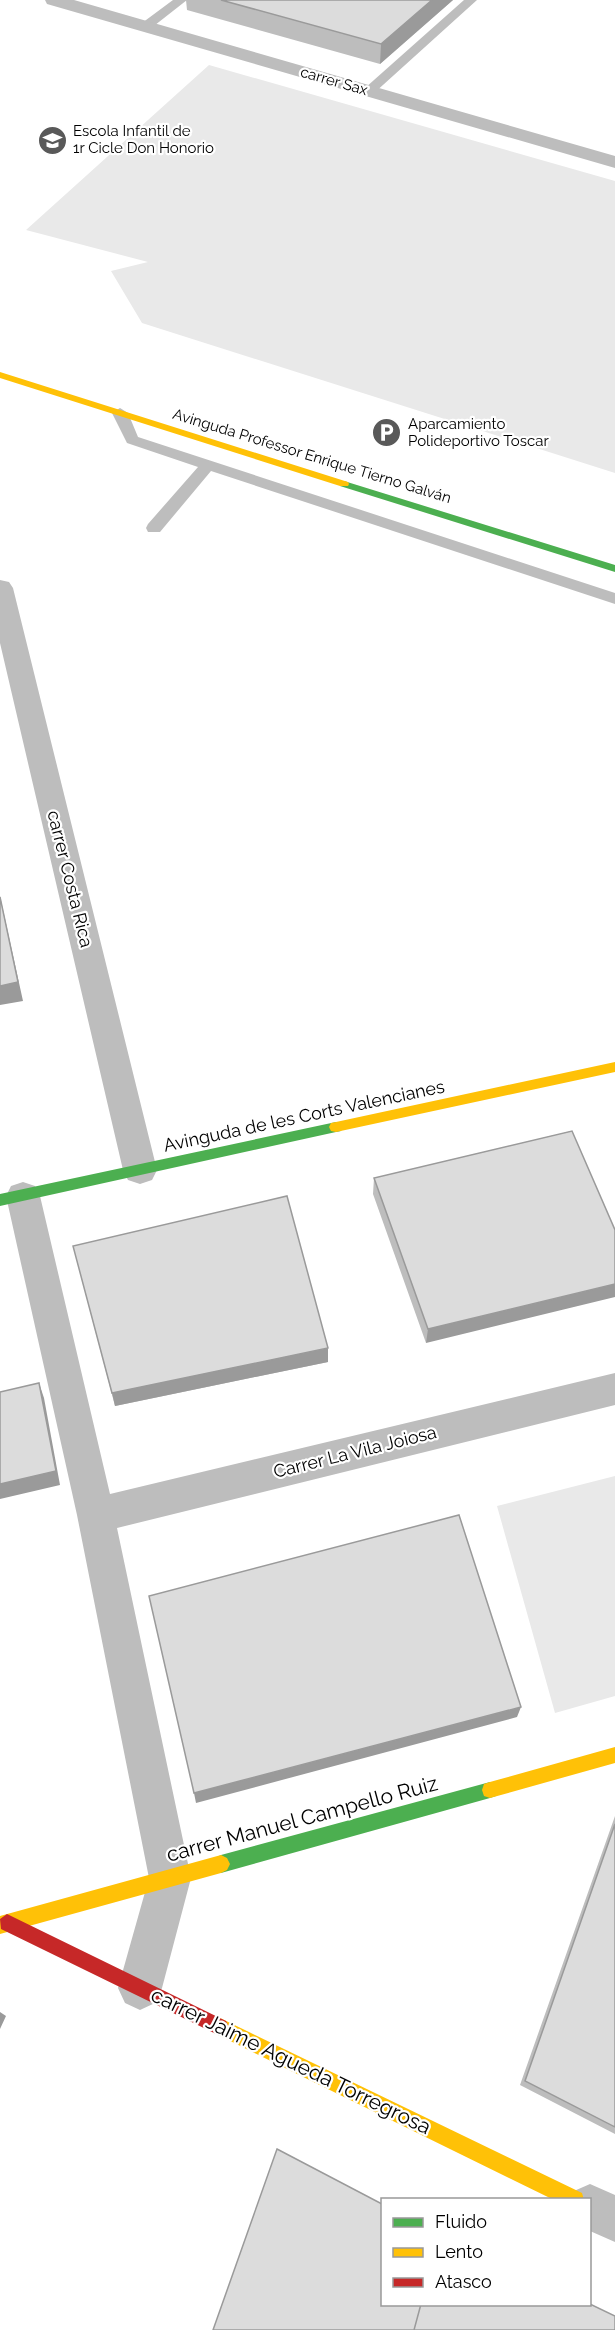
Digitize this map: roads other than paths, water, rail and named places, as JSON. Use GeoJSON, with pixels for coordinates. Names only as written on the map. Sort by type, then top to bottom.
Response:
{"type":"FeatureCollection","features":[{"type":"Feature","properties":{"kind":"street","name":"carrer Sax"},"geometry":{"type":"LineString","coordinates":[[54,0],[615,162]]}},
{"type":"Feature","properties":{"kind":"street","name":"Avinguda Professor Enrique Tierno Galván"},"geometry":{"type":"LineString","coordinates":[[0,375],[615,568]]}},
{"type":"Feature","properties":{"kind":"street","name":"carrer Costa Rica"},"geometry":{"type":"LineString","coordinates":[[0,588],[140,1170]]}},
{"type":"Feature","properties":{"kind":"street","name":"Avinguda de les Corts Valencianes"},"geometry":{"type":"LineString","coordinates":[[11,1198],[615,1067]]}},
{"type":"Feature","properties":{"kind":"street"},"geometry":{"type":"LineString","coordinates":[[11,1198],[96,1515],[170,1878],[140,1988]]}},
{"type":"Feature","properties":{"kind":"street","name":"Carrer La Vila Joiosa"},"geometry":{"type":"LineString","coordinates":[[96,1515],[615,1389]]}},
{"type":"Feature","properties":{"kind":"street","name":"carrer Manuel Campello Ruiz"},"geometry":{"type":"LineString","coordinates":[[3,1924],[615,1755]]}},
{"type":"Feature","properties":{"kind":"street","name":"carrer Jaime Agueda Torregrosa"},"geometry":{"type":"LineString","coordinates":[[3,1924],[573,2198]]}},
{"type":"Feature","properties":{"kind":"street"},"geometry":{"type":"LineString","coordinates":[[591,2207],[615,2219]]}},
{"type":"Feature","properties":{"kind":"lane"},"geometry":{"type":"LineString","coordinates":[[146,26],[181,0]]}},
{"type":"Feature","properties":{"kind":"lane"},"geometry":{"type":"LineString","coordinates":[[369,91],[471,0]]}},
{"type":"Feature","properties":{"kind":"lane"},"geometry":{"type":"LineString","coordinates":[[120,413],[132,440],[615,599]]}},
{"type":"Feature","properties":{"kind":"lane"},"geometry":{"type":"LineString","coordinates":[[154,528],[207,466]]}},
{"type":"Feature","properties":{"kind":"place","name":"Escola Infantil de 1r Cicle Don Honorio"},"geometry":{"type":"Point","coordinates":[52,140]}},
{"type":"Feature","properties":{"kind":"place","name":"Aparcamiento Polideportivo Toscar"},"geometry":{"type":"Point","coordinates":[387,433]}}]}
